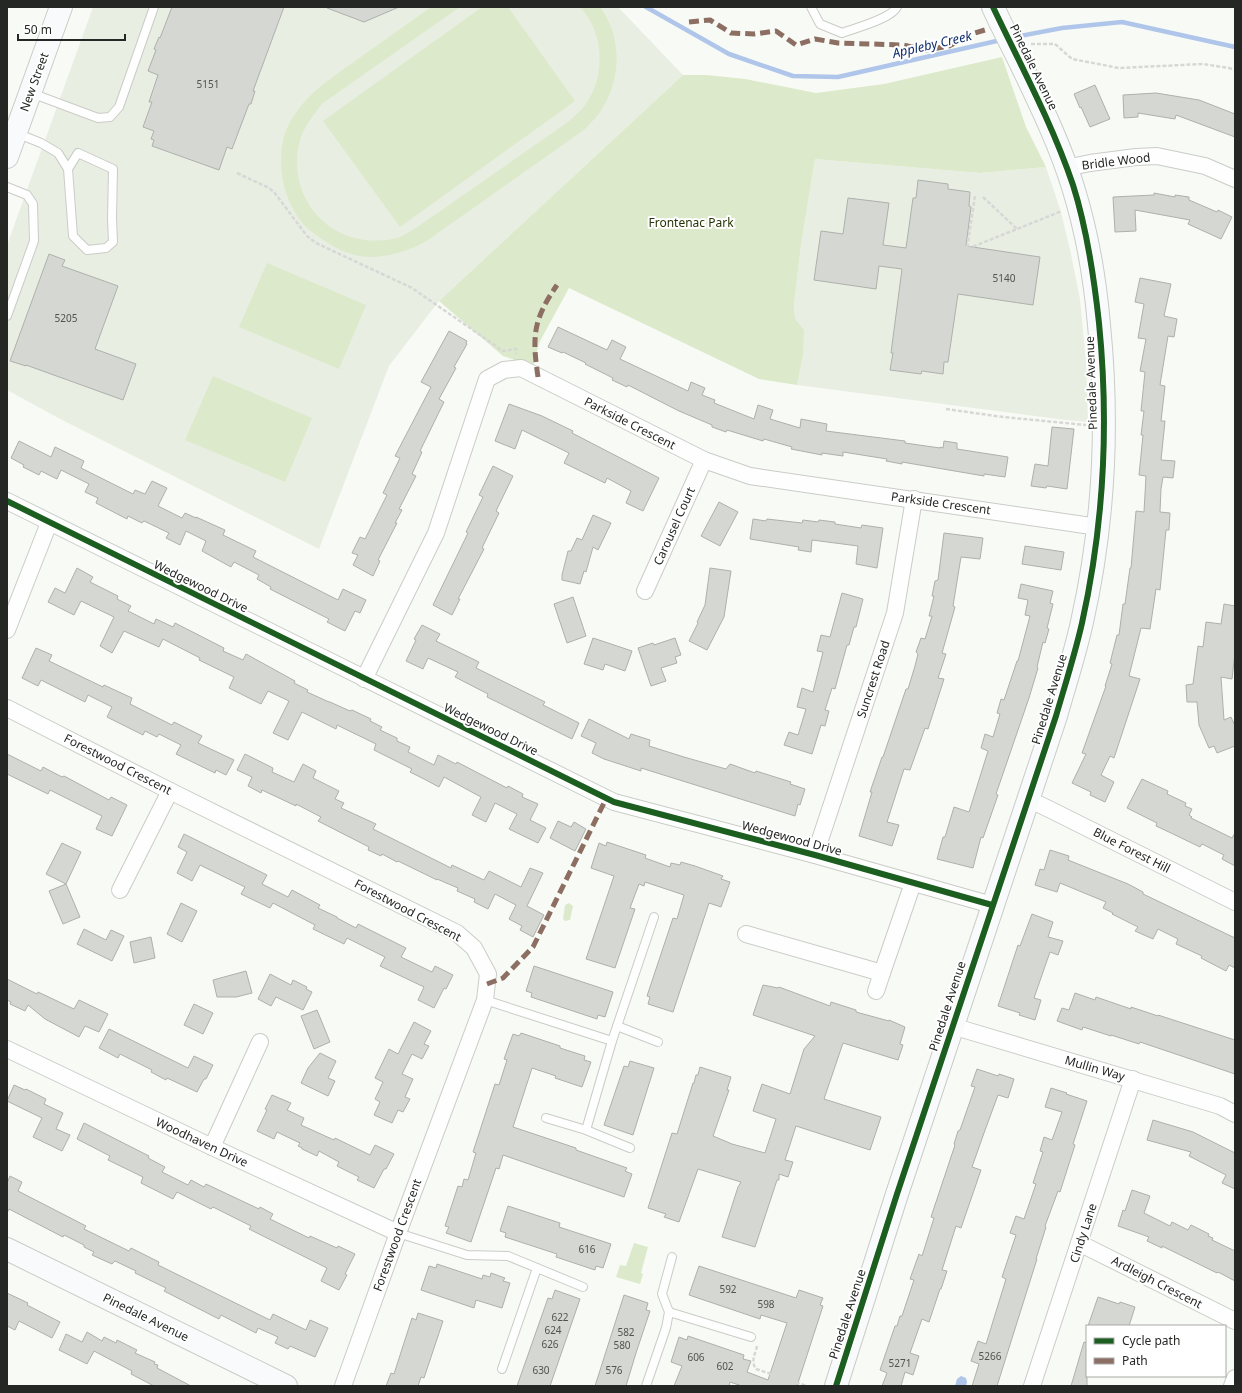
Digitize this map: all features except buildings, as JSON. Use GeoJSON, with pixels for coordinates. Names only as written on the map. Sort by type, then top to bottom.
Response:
{"type":"FeatureCollection","features":[{"type":"Feature","properties":{"kind":"street","name":"New Street"},"geometry":{"type":"LineString","coordinates":[[7,156],[61,7]]}},
{"type":"Feature","properties":{"kind":"street","name":"Pinedale Avenue"},"geometry":{"type":"LineString","coordinates":[[836,1386],[952,1026],[1056,716],[1073,660],[1089,589],[1098,526],[1104,465],[1103,364],[1098,312],[1084,226],[1073,186],[1052,131],[996,14]]}},
{"type":"Feature","properties":{"kind":"street","name":"Bridle Wood"},"geometry":{"type":"LineString","coordinates":[[1066,168],[1090,163],[1157,156],[1205,166],[1235,179]]}},
{"type":"Feature","properties":{"kind":"street","name":"Parkside Crescent"},"geometry":{"type":"LineString","coordinates":[[515,368],[521,368],[704,460],[750,476],[1098,526]]}},
{"type":"Feature","properties":{"kind":"street"},"geometry":{"type":"LineString","coordinates":[[364,678],[436,534],[487,379],[504,370],[515,368]]}},
{"type":"Feature","properties":{"kind":"street","name":"Carousel Court"},"geometry":{"type":"LineString","coordinates":[[644,591],[704,460]]}},
{"type":"Feature","properties":{"kind":"street","name":"Suncrest Road"},"geometry":{"type":"LineString","coordinates":[[815,855],[895,613],[914,499]]}},
{"type":"Feature","properties":{"kind":"street","name":"Wedgewood Drive"},"geometry":{"type":"LineString","coordinates":[[7,501],[614,802],[815,855],[992,906]]}},
{"type":"Feature","properties":{"kind":"street"},"geometry":{"type":"LineString","coordinates":[[7,630],[49,523]]}},
{"type":"Feature","properties":{"kind":"street","name":"Forestwood Crescent"},"geometry":{"type":"LineString","coordinates":[[7,708],[170,791],[457,933],[474,948],[488,974],[485,1000],[398,1233],[343,1386]]}},
{"type":"Feature","properties":{"kind":"street"},"geometry":{"type":"LineString","coordinates":[[120,890],[170,791]]}},
{"type":"Feature","properties":{"kind":"street","name":"Blue Forest Hill"},"geometry":{"type":"LineString","coordinates":[[1028,799],[1235,902]]}},
{"type":"Feature","properties":{"kind":"street"},"geometry":{"type":"LineString","coordinates":[[876,992],[913,883]]}},
{"type":"Feature","properties":{"kind":"street"},"geometry":{"type":"LineString","coordinates":[[746,934],[882,973]]}},
{"type":"Feature","properties":{"kind":"street","name":"Mullin Way"},"geometry":{"type":"LineString","coordinates":[[952,1026],[1220,1106],[1235,1114]]}},
{"type":"Feature","properties":{"kind":"street"},"geometry":{"type":"LineString","coordinates":[[212,1147],[260,1042]]}},
{"type":"Feature","properties":{"kind":"street","name":"Woodhaven Drive"},"geometry":{"type":"LineString","coordinates":[[7,1049],[212,1147],[398,1233]]}},
{"type":"Feature","properties":{"kind":"street","name":"Cindy Lane"},"geometry":{"type":"LineString","coordinates":[[1032,1386],[1133,1079]]}},
{"type":"Feature","properties":{"kind":"street","name":"Ardleigh Crescent"},"geometry":{"type":"LineString","coordinates":[[1080,1243],[1235,1321]]}},
{"type":"Feature","properties":{"kind":"street","name":"Pinedale Avenue"},"geometry":{"type":"LineString","coordinates":[[7,1248],[286,1386]]}},
{"type":"Feature","properties":{"kind":"street"},"geometry":{"type":"LineString","coordinates":[[1232,1386],[1235,1378]]}},
{"type":"Feature","properties":{"kind":"lane"},"geometry":{"type":"LineString","coordinates":[[30,93],[98,118],[110,117],[119,107],[154,7]]}},
{"type":"Feature","properties":{"kind":"lane"},"geometry":{"type":"LineString","coordinates":[[811,7],[820,24],[842,33],[885,17],[897,7]]}},
{"type":"Feature","properties":{"kind":"lane"},"geometry":{"type":"LineString","coordinates":[[16,133],[41,143],[58,153],[68,169],[73,236],[88,250],[106,248],[113,242],[112,218],[114,169],[78,153],[68,169]]}},
{"type":"Feature","properties":{"kind":"lane"},"geometry":{"type":"LineString","coordinates":[[7,187],[26,195],[33,204],[34,241],[7,316]]}},
{"type":"Feature","properties":{"kind":"lane"},"geometry":{"type":"LineString","coordinates":[[586,1130],[612,1041],[654,917]]}},
{"type":"Feature","properties":{"kind":"lane"},"geometry":{"type":"LineString","coordinates":[[485,1000],[612,1041]]}},
{"type":"Feature","properties":{"kind":"lane"},"geometry":{"type":"LineString","coordinates":[[617,1026],[658,1042]]}},
{"type":"Feature","properties":{"kind":"lane"},"geometry":{"type":"LineString","coordinates":[[546,1118],[586,1130],[630,1148]]}},
{"type":"Feature","properties":{"kind":"lane"},"geometry":{"type":"LineString","coordinates":[[398,1233],[467,1254],[508,1256],[583,1287]]}},
{"type":"Feature","properties":{"kind":"lane"},"geometry":{"type":"LineString","coordinates":[[646,1386],[666,1328],[669,1312],[662,1294],[672,1257]]}},
{"type":"Feature","properties":{"kind":"lane"},"geometry":{"type":"LineString","coordinates":[[502,1369],[537,1268]]}},
{"type":"Feature","properties":{"kind":"lane"},"geometry":{"type":"LineString","coordinates":[[669,1312],[751,1337]]}},
{"type":"Feature","properties":{"kind":"path"},"geometry":{"type":"LineString","coordinates":[[1030,44],[1055,44],[1072,59],[1119,68],[1203,64],[1235,70]]}},
{"type":"Feature","properties":{"kind":"path"},"geometry":{"type":"LineString","coordinates":[[237,173],[269,188],[274,192],[307,236],[316,243],[412,288],[502,351],[516,349],[515,368]]}},
{"type":"Feature","properties":{"kind":"path"},"geometry":{"type":"LineString","coordinates":[[975,196],[967,249],[1063,211]]}},
{"type":"Feature","properties":{"kind":"path"},"geometry":{"type":"LineString","coordinates":[[983,197],[1017,229]]}},
{"type":"Feature","properties":{"kind":"path"},"geometry":{"type":"LineString","coordinates":[[946,409],[1003,417],[1091,425]]}},
{"type":"Feature","properties":{"kind":"path"},"geometry":{"type":"LineString","coordinates":[[751,1337],[750,1344],[757,1346],[753,1361],[753,1365],[756,1369],[807,1386]]}},
{"type":"Feature","properties":{"kind":"shaded area"},"geometry":{"type":"Polygon","coordinates":[[[93,7],[618,7],[683,75],[439,301],[389,366],[319,549],[62,420],[7,390],[7,245],[93,7]]]}},
{"type":"Feature","properties":{"kind":"shaded area"},"geometry":{"type":"Polygon","coordinates":[[[815,159],[980,173],[1046,167],[1061,212],[1080,299],[1086,362],[1088,422],[797,385],[803,355],[795,319],[794,304],[801,245],[815,159]]]}},
{"type":"Feature","properties":{"kind":"green space"},"geometry":{"type":"Polygon","coordinates":[[[431,7],[460,7],[323,103],[310,119],[301,137],[297,160],[299,181],[306,200],[318,216],[334,229],[353,238],[374,241],[402,236],[416,228],[568,122],[581,110],[589,99],[595,86],[599,72],[600,58],[595,31],[589,18],[580,7],[600,7],[608,20],[613,33],[616,48],[616,62],[615,77],[611,91],[597,116],[584,130],[428,240],[408,250],[395,254],[365,257],[350,254],[328,243],[308,229],[300,220],[293,208],[285,189],[281,170],[284,137],[295,114],[320,86],[431,7]]]}},
{"type":"Feature","properties":{"kind":"green space"},"geometry":{"type":"Polygon","coordinates":[[[482,7],[508,7],[575,101],[400,227],[323,121],[482,7]]]}},
{"type":"Feature","properties":{"kind":"green space","name":"Frontenac Park"},"geometry":{"type":"Polygon","coordinates":[[[1002,57],[1026,127],[1046,167],[980,173],[815,159],[801,245],[794,304],[795,319],[804,330],[803,355],[797,385],[759,379],[569,288],[539,343],[533,366],[503,356],[439,301],[683,75],[707,75],[745,79],[816,93],[884,84],[1002,57]]]}},
{"type":"Feature","properties":{"kind":"green space"},"geometry":{"type":"Polygon","coordinates":[[[267,263],[366,305],[339,369],[239,327],[267,263]]]}},
{"type":"Feature","properties":{"kind":"green space"},"geometry":{"type":"Polygon","coordinates":[[[213,376],[312,418],[285,482],[185,440],[213,376]]]}},
{"type":"Feature","properties":{"kind":"green space"},"geometry":{"type":"Polygon","coordinates":[[[569,903],[573,906],[570,920],[565,921],[563,919],[565,905],[569,903]]]}},
{"type":"Feature","properties":{"kind":"green space"},"geometry":{"type":"Polygon","coordinates":[[[634,1243],[648,1247],[641,1273],[643,1274],[640,1284],[616,1277],[620,1265],[626,1266],[634,1243]]]}},
{"type":"Feature","properties":{"kind":"water"},"geometry":{"type":"Polygon","coordinates":[[[961,1376],[966,1378],[966,1386],[955,1386],[957,1379],[961,1376]]]}},
{"type":"Feature","properties":{"kind":"waterway","name":"Appleby Creek"},"geometry":{"type":"LineString","coordinates":[[646,7],[729,54],[793,76],[838,77],[1001,40]]}},
{"type":"Feature","properties":{"kind":"waterway","name":"Appleby Creek"},"geometry":{"type":"LineString","coordinates":[[1015,37],[1062,28],[1122,22],[1235,47]]}},
{"type":"Feature","properties":{"kind":"marked path"},"geometry":{"type":"LineString","coordinates":[[689,22],[710,20],[731,33],[754,34],[776,31],[796,45],[815,39],[838,43],[903,45],[926,50],[949,46],[972,34],[988,29]]}},
{"type":"Feature","properties":{"kind":"marked path"},"geometry":{"type":"LineString","coordinates":[[538,377],[535,350],[536,329],[543,308],[557,285]]}},
{"type":"Feature","properties":{"kind":"marked path"},"geometry":{"type":"LineString","coordinates":[[487,984],[503,978],[533,947],[606,799]]}},
{"type":"Feature","properties":{"kind":"cycle path"},"geometry":{"type":"LineString","coordinates":[[836,1386],[897,1194],[1056,716],[1082,623],[1100,511],[1104,436],[1104,398],[1099,323],[1095,288],[1086,236],[1073,185],[1056,139],[993,7]]}},
{"type":"Feature","properties":{"kind":"cycle path"},"geometry":{"type":"LineString","coordinates":[[7,501],[614,802],[815,855],[992,905]]}}]}
